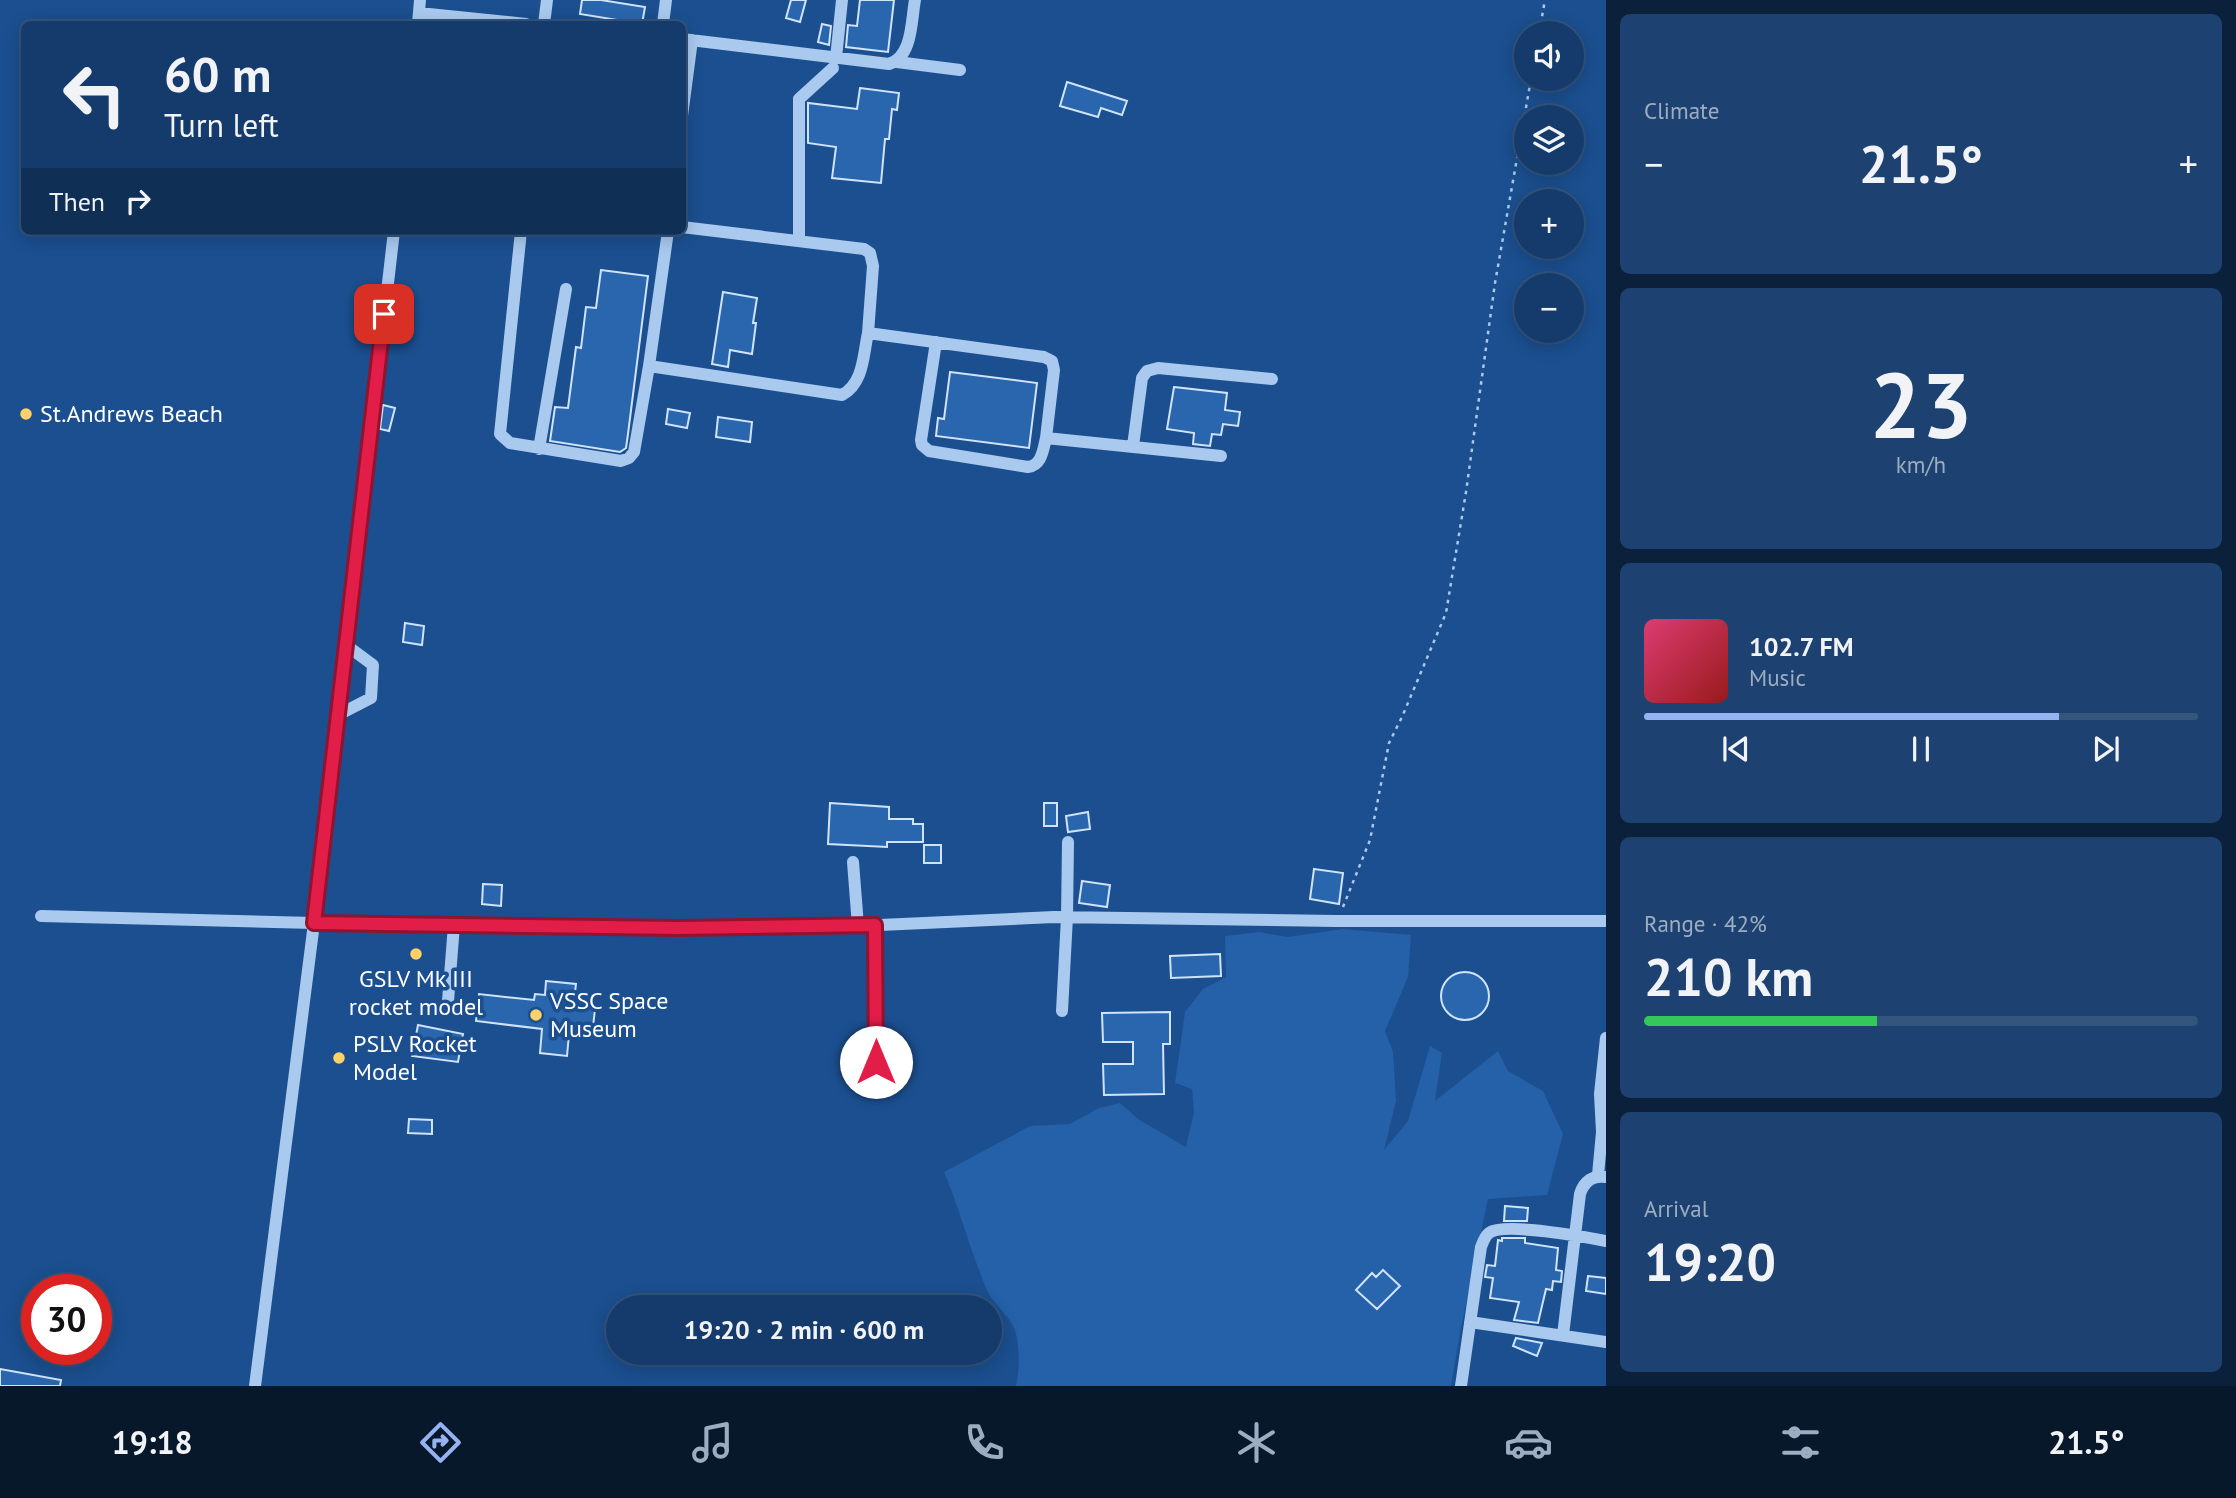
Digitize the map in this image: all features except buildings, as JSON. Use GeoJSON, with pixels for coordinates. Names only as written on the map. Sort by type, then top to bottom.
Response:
{"type":"FeatureCollection","features":[{"type":"Feature","properties":{"kind":"street"},"geometry":{"type":"LineString","coordinates":[[544,21],[547,0]]}},
{"type":"Feature","properties":{"kind":"street"},"geometry":{"type":"LineString","coordinates":[[663,21],[666,0]]}},
{"type":"Feature","properties":{"kind":"street"},"geometry":{"type":"LineString","coordinates":[[799,240],[799,99],[834,63],[842,0]]}},
{"type":"Feature","properties":{"kind":"street"},"geometry":{"type":"LineString","coordinates":[[897,62],[906,49],[915,0]]}},
{"type":"Feature","properties":{"kind":"street"},"geometry":{"type":"LineString","coordinates":[[419,13],[497,21]]}},
{"type":"Feature","properties":{"kind":"street"},"geometry":{"type":"LineString","coordinates":[[687,40],[834,63],[897,62],[960,71]]}},
{"type":"Feature","properties":{"kind":"street"},"geometry":{"type":"LineString","coordinates":[[649,366],[842,394],[855,385],[859,377],[868,333],[873,266],[870,253],[859,246],[686,227]]}},
{"type":"Feature","properties":{"kind":"street"},"geometry":{"type":"LineString","coordinates":[[255,1386],[314,923],[394,235]]}},
{"type":"Feature","properties":{"kind":"street"},"geometry":{"type":"LineString","coordinates":[[521,235],[499,428],[501,437],[510,443],[539,449],[621,461],[634,452],[667,235]]}},
{"type":"Feature","properties":{"kind":"street"},"geometry":{"type":"LineString","coordinates":[[539,449],[566,289]]}},
{"type":"Feature","properties":{"kind":"street"},"geometry":{"type":"LineString","coordinates":[[868,333],[936,342],[1049,359],[1052,361],[1054,370],[1046,439],[1040,460],[1033,467],[929,451],[925,448],[921,440],[936,342]]}},
{"type":"Feature","properties":{"kind":"street"},"geometry":{"type":"LineString","coordinates":[[1133,446],[1142,378],[1151,369],[1272,379]]}},
{"type":"Feature","properties":{"kind":"street"},"geometry":{"type":"LineString","coordinates":[[1046,439],[1221,456]]}},
{"type":"Feature","properties":{"kind":"street"},"geometry":{"type":"LineString","coordinates":[[338,715],[371,698],[373,665],[346,645]]}},
{"type":"Feature","properties":{"kind":"street"},"geometry":{"type":"LineString","coordinates":[[1062,1011],[1068,842]]}},
{"type":"Feature","properties":{"kind":"street"},"geometry":{"type":"LineString","coordinates":[[853,862],[858,926]]}},
{"type":"Feature","properties":{"kind":"street"},"geometry":{"type":"LineString","coordinates":[[41,916],[678,928],[858,926],[1067,917],[1606,921]]}},
{"type":"Feature","properties":{"kind":"street"},"geometry":{"type":"LineString","coordinates":[[448,1001],[454,925]]}},
{"type":"Feature","properties":{"kind":"street"},"geometry":{"type":"LineString","coordinates":[[867,1072],[876,1062],[875,925]]}},
{"type":"Feature","properties":{"kind":"street"},"geometry":{"type":"LineString","coordinates":[[1563,1335],[1581,1189],[1589,1180],[1602,1176],[1601,1074],[1606,1038]]}},
{"type":"Feature","properties":{"kind":"street"},"geometry":{"type":"LineString","coordinates":[[1461,1386],[1480,1247],[1490,1232],[1502,1228],[1575,1235],[1606,1241]]}},
{"type":"Feature","properties":{"kind":"street"},"geometry":{"type":"LineString","coordinates":[[1470,1322],[1606,1342]]}},
{"type":"Feature","properties":{"kind":"path"},"geometry":{"type":"LineString","coordinates":[[1541,21],[1545,0]]}},
{"type":"Feature","properties":{"kind":"path"},"geometry":{"type":"LineString","coordinates":[[1336,921],[1370,840],[1389,743],[1446,613],[1495,283],[1529,91]]}},
{"type":"Feature","properties":{"kind":"shaded area"},"geometry":{"type":"Polygon","coordinates":[[[1343,929],[1411,935],[1408,977],[1385,1031],[1393,1052],[1396,1101],[1384,1150],[1408,1121],[1430,1046],[1442,1053],[1435,1101],[1498,1051],[1508,1071],[1543,1091],[1563,1134],[1547,1195],[1488,1199],[1451,1386],[1016,1386],[1019,1357],[1014,1328],[1002,1310],[1002,1295],[990,1295],[986,1288],[944,1172],[1030,1126],[1070,1124],[1099,1108],[1120,1103],[1138,1119],[1186,1147],[1194,1112],[1192,1089],[1175,1083],[1185,1012],[1203,989],[1226,977],[1225,936],[1259,932],[1288,937],[1343,929]]]}},
{"type":"Feature","properties":{"kind":"place","name":"St.Andrews Beach"},"geometry":{"type":"Point","coordinates":[26,414]}},
{"type":"Feature","properties":{"kind":"place","name":"GSLV Mk III rocket model"},"geometry":{"type":"Point","coordinates":[416,954]}},
{"type":"Feature","properties":{"kind":"place","name":"VSSC Space Museum"},"geometry":{"type":"Point","coordinates":[536,1015]}},
{"type":"Feature","properties":{"kind":"place","name":"PSLV Rocket Model"},"geometry":{"type":"Point","coordinates":[339,1058]}},
{"type":"Feature","properties":{"kind":"route"},"geometry":{"type":"LineString","coordinates":[[384,314],[314,923],[678,928],[875,925],[876,1062]]}}]}
